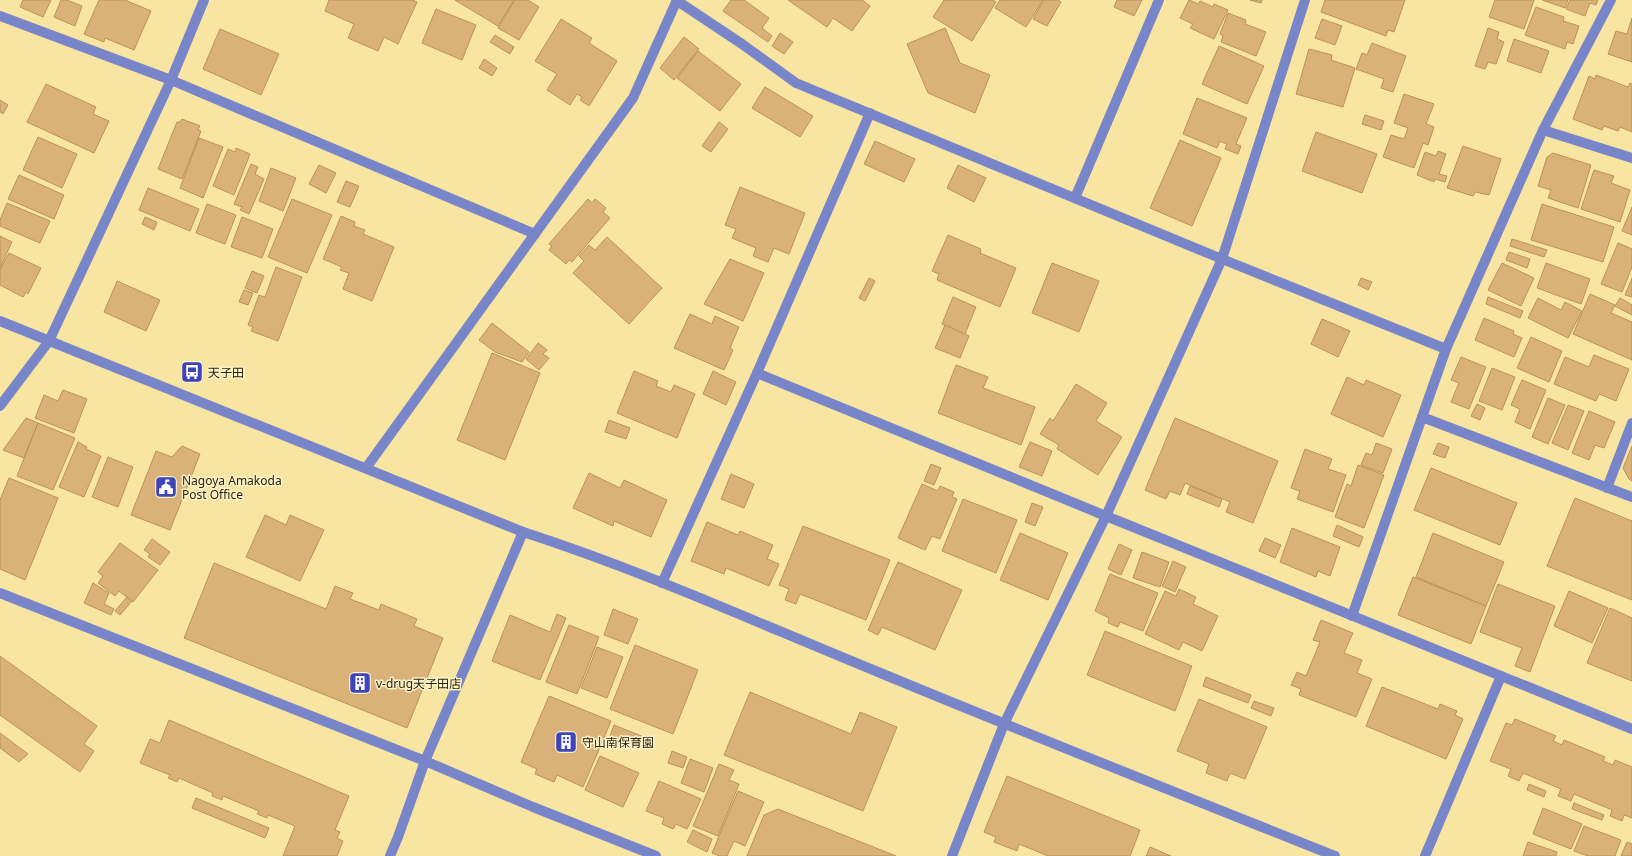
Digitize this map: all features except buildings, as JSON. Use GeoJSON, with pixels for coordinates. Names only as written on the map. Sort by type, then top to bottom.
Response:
{"type":"FeatureCollection","features":[{"type":"Feature","properties":{"kind":"street"},"geometry":{"type":"LineString","coordinates":[[0,406],[50,341],[172,80],[204,0]]}},
{"type":"Feature","properties":{"kind":"street"},"geometry":{"type":"LineString","coordinates":[[366,468],[633,98],[676,0],[796,82],[1222,259],[1446,348]]}},
{"type":"Feature","properties":{"kind":"street"},"geometry":{"type":"LineString","coordinates":[[1075,198],[1159,0]]}},
{"type":"Feature","properties":{"kind":"street"},"geometry":{"type":"LineString","coordinates":[[952,856],[1004,724],[1106,516],[1222,259],[1305,0]]}},
{"type":"Feature","properties":{"kind":"street"},"geometry":{"type":"LineString","coordinates":[[1352,616],[1446,348],[1543,130],[1611,0]]}},
{"type":"Feature","properties":{"kind":"street"},"geometry":{"type":"LineString","coordinates":[[0,16],[172,80],[535,234]]}},
{"type":"Feature","properties":{"kind":"street"},"geometry":{"type":"LineString","coordinates":[[662,583],[757,373],[870,113]]}},
{"type":"Feature","properties":{"kind":"street"},"geometry":{"type":"LineString","coordinates":[[1543,130],[1632,158]]}},
{"type":"Feature","properties":{"kind":"street"},"geometry":{"type":"LineString","coordinates":[[0,321],[523,532],[577,550],[662,583],[1004,724],[1335,856]]}},
{"type":"Feature","properties":{"kind":"street"},"geometry":{"type":"LineString","coordinates":[[757,373],[1632,729]]}},
{"type":"Feature","properties":{"kind":"street"},"geometry":{"type":"LineString","coordinates":[[1422,417],[1632,497]]}},
{"type":"Feature","properties":{"kind":"street"},"geometry":{"type":"LineString","coordinates":[[1607,488],[1632,423]]}},
{"type":"Feature","properties":{"kind":"street"},"geometry":{"type":"LineString","coordinates":[[390,856],[425,761],[523,532]]}},
{"type":"Feature","properties":{"kind":"street"},"geometry":{"type":"LineString","coordinates":[[0,593],[425,761],[533,807],[656,856]]}},
{"type":"Feature","properties":{"kind":"street"},"geometry":{"type":"LineString","coordinates":[[1425,856],[1501,676]]}},
{"type":"Feature","properties":{"kind":"place","name":"天子田"},"geometry":{"type":"Point","coordinates":[192,372]}},
{"type":"Feature","properties":{"kind":"place","name":"Nagoya Amakoda Post Office"},"geometry":{"type":"Point","coordinates":[166,487]}},
{"type":"Feature","properties":{"kind":"place","name":"v-drug天子田店"},"geometry":{"type":"Point","coordinates":[360,683]}},
{"type":"Feature","properties":{"kind":"place","name":"守山南保育園"},"geometry":{"type":"Point","coordinates":[566,742]}}]}
